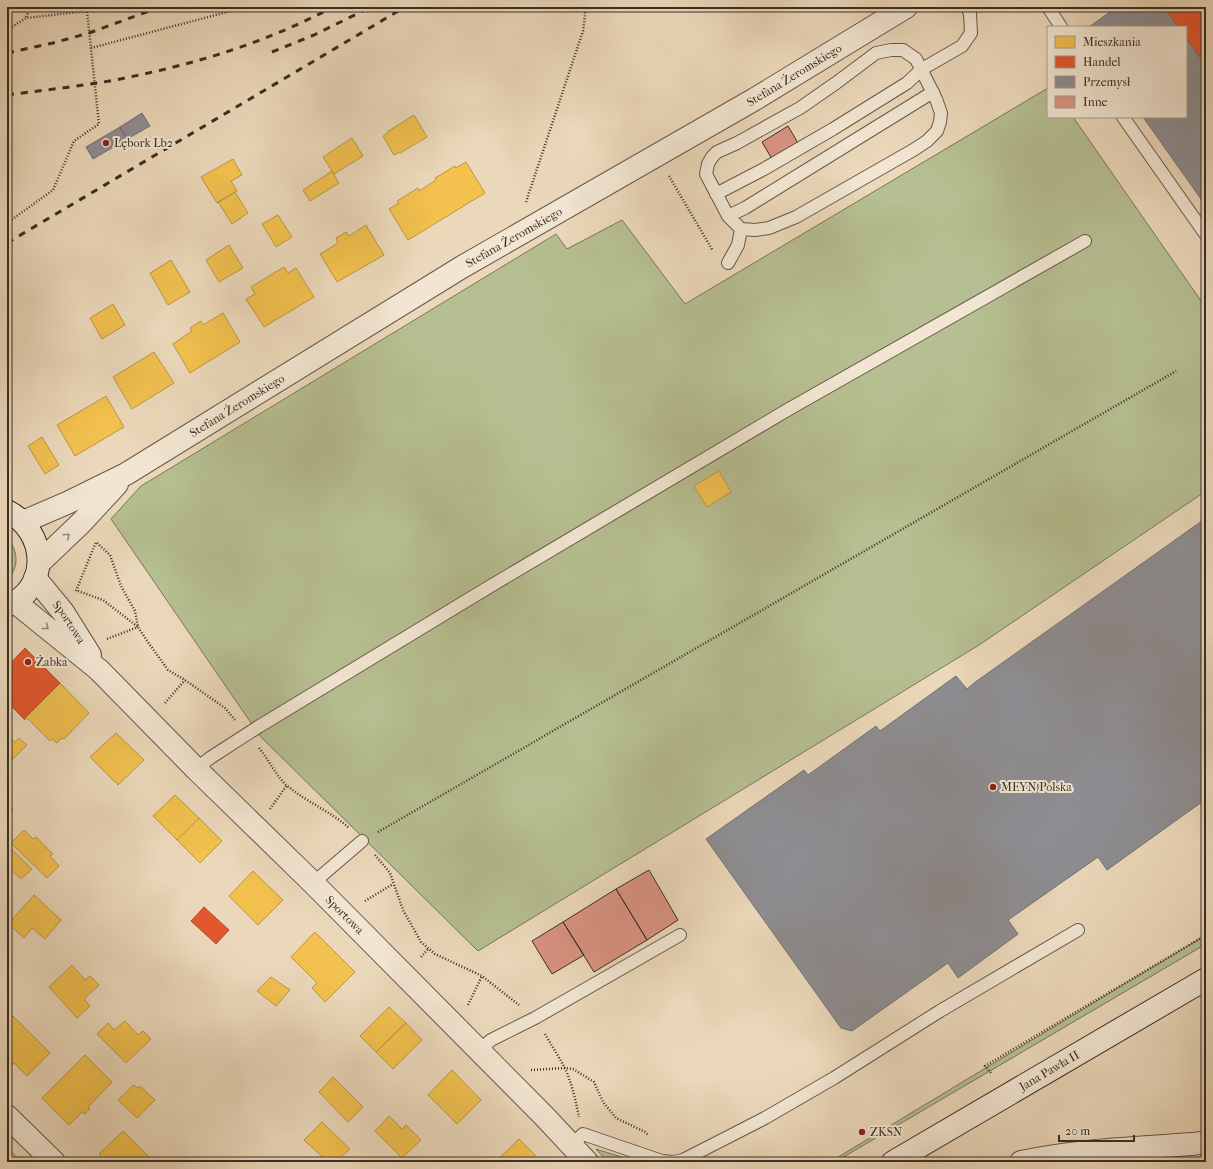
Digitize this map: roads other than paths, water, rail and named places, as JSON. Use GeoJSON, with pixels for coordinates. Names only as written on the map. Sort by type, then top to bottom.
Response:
{"type":"FeatureCollection","features":[{"type":"Feature","properties":{"kind":"street","name":"Stefana Żeromskiego"},"geometry":{"type":"LineString","coordinates":[[15,516],[67,503],[126,474],[462,267],[755,99],[906,7]]}},
{"type":"Feature","properties":{"kind":"street","name":"Stefana Żeromskiego"},"geometry":{"type":"LineString","coordinates":[[11,604],[23,596],[30,588],[37,570],[126,474]]}},
{"type":"Feature","properties":{"kind":"street"},"geometry":{"type":"LineString","coordinates":[[15,516],[31,532],[38,547],[37,570]]}},
{"type":"Feature","properties":{"kind":"street","name":"Sportowa"},"geometry":{"type":"LineString","coordinates":[[37,570],[99,670]]}},
{"type":"Feature","properties":{"kind":"street","name":"Sportowa"},"geometry":{"type":"LineString","coordinates":[[11,604],[99,670],[196,769],[314,883],[545,1117],[577,1140],[588,1162]]}},
{"type":"Feature","properties":{"kind":"street","name":"Jana Pawła II"},"geometry":{"type":"LineString","coordinates":[[893,1162],[1206,979]]}},
{"type":"Feature","properties":{"kind":"street"},"geometry":{"type":"LineString","coordinates":[[7,1116],[54,1162]]}},
{"type":"Feature","properties":{"kind":"street"},"geometry":{"type":"LineString","coordinates":[[1021,1162],[1045,1157],[1104,1156],[1206,1142]]}},
{"type":"Feature","properties":{"kind":"lane"},"geometry":{"type":"LineString","coordinates":[[716,194],[764,169],[833,129],[907,83],[922,69],[962,46],[971,33],[970,14],[967,7]]}},
{"type":"Feature","properties":{"kind":"lane"},"geometry":{"type":"LineString","coordinates":[[1048,7],[1060,26]]}},
{"type":"Feature","properties":{"kind":"lane"},"geometry":{"type":"LineString","coordinates":[[891,50],[903,50],[916,59],[922,69],[941,113],[937,131],[927,141],[796,217],[769,228],[755,230],[741,229],[728,216],[706,174],[708,164],[717,152],[737,143],[800,108],[876,53],[891,50]]}},
{"type":"Feature","properties":{"kind":"lane"},"geometry":{"type":"LineString","coordinates":[[728,216],[745,208],[933,92]]}},
{"type":"Feature","properties":{"kind":"lane"},"geometry":{"type":"LineString","coordinates":[[1124,118],[1206,235]]}},
{"type":"Feature","properties":{"kind":"lane"},"geometry":{"type":"LineString","coordinates":[[728,263],[738,245],[741,229]]}},
{"type":"Feature","properties":{"kind":"lane"},"geometry":{"type":"LineString","coordinates":[[196,769],[210,758],[248,735],[258,727],[782,413],[1085,241]]}},
{"type":"Feature","properties":{"kind":"lane"},"geometry":{"type":"LineString","coordinates":[[314,883],[362,841]]}},
{"type":"Feature","properties":{"kind":"lane"},"geometry":{"type":"LineString","coordinates":[[577,1140],[658,1160],[673,1162],[683,1160],[765,1118],[834,1078],[947,1008],[1078,930]]}},
{"type":"Feature","properties":{"kind":"lane"},"geometry":{"type":"LineString","coordinates":[[479,1051],[491,1040],[535,1018],[680,934]]}},
{"type":"Feature","properties":{"kind":"railway"},"geometry":{"type":"LineString","coordinates":[[7,53],[89,33],[160,7]]}},
{"type":"Feature","properties":{"kind":"railway"},"geometry":{"type":"LineString","coordinates":[[7,95],[106,82],[189,63],[263,39],[310,19],[333,7]]}},
{"type":"Feature","properties":{"kind":"railway"},"geometry":{"type":"LineString","coordinates":[[272,52],[314,35],[371,7]]}},
{"type":"Feature","properties":{"kind":"railway"},"geometry":{"type":"LineString","coordinates":[[7,243],[405,7]]}},
{"type":"Feature","properties":{"kind":"place","name":"Lębork Lb2"},"geometry":{"type":"Point","coordinates":[106,143]}},
{"type":"Feature","properties":{"kind":"place","name":"Żabka"},"geometry":{"type":"Point","coordinates":[28,662]}},
{"type":"Feature","properties":{"kind":"place","name":"MEYN Polska"},"geometry":{"type":"Point","coordinates":[993,787]}},
{"type":"Feature","properties":{"kind":"place","name":"ZKSN"},"geometry":{"type":"Point","coordinates":[862,1132]}}]}
